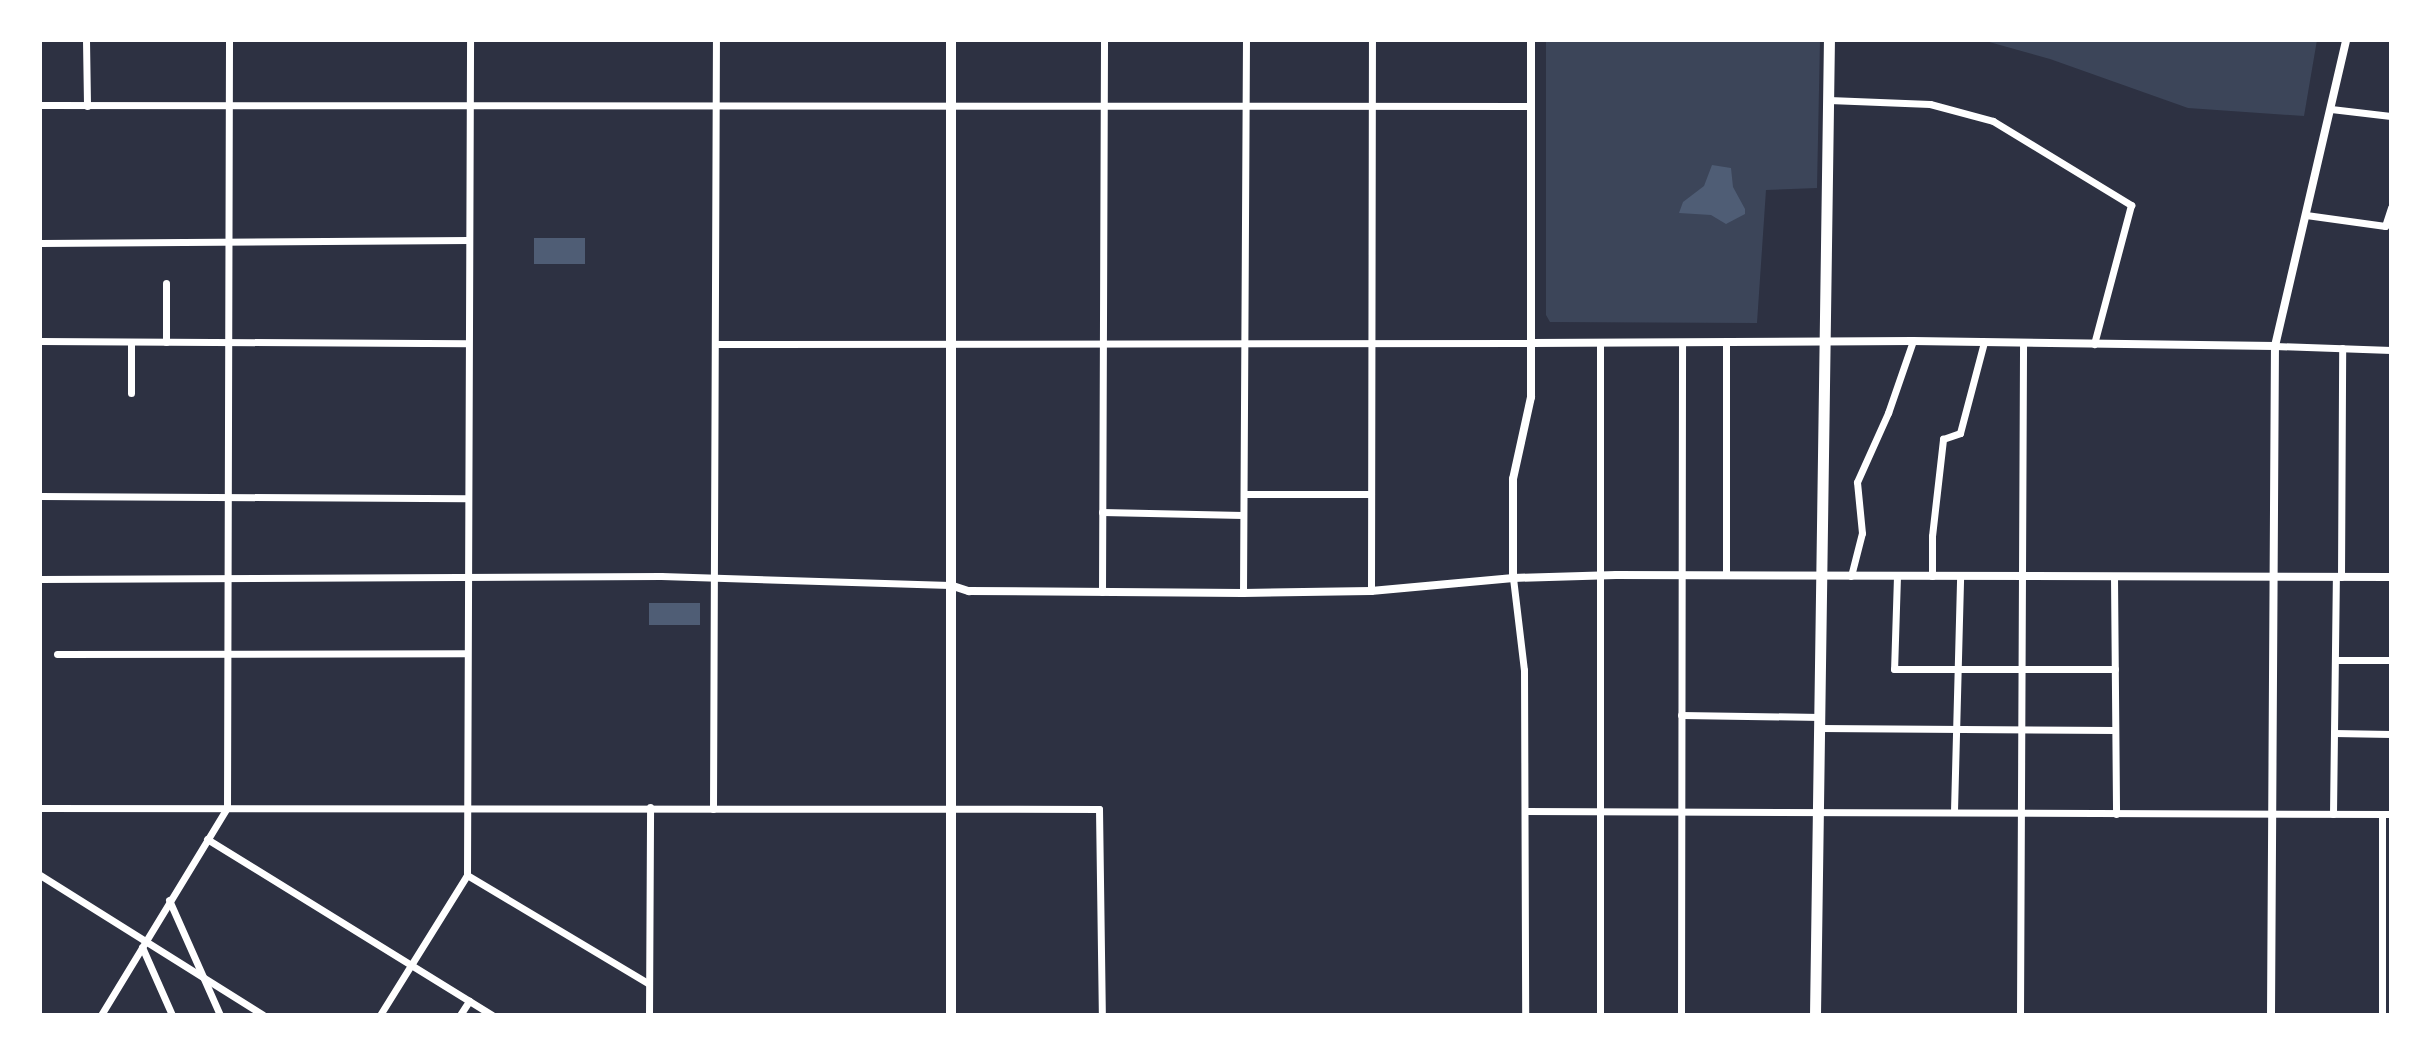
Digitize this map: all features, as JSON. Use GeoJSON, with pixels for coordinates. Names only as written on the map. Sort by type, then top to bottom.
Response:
{"type":"FeatureCollection","features":[{"type":"Feature","properties":{"kind":"main road"},"geometry":{"type":"LineString","coordinates":[[951,40],[951,1015]]}},
{"type":"Feature","properties":{"kind":"main road"},"geometry":{"type":"LineString","coordinates":[[1815,1015],[1829,40]]}},
{"type":"Feature","properties":{"kind":"street"},"geometry":{"type":"LineString","coordinates":[[86,40],[87,106]]}},
{"type":"Feature","properties":{"kind":"street"},"geometry":{"type":"LineString","coordinates":[[101,1015],[227,808],[229,40]]}},
{"type":"Feature","properties":{"kind":"street"},"geometry":{"type":"LineString","coordinates":[[380,1015],[467,875],[470,40]]}},
{"type":"Feature","properties":{"kind":"street"},"geometry":{"type":"LineString","coordinates":[[713,809],[716,40]]}},
{"type":"Feature","properties":{"kind":"street"},"geometry":{"type":"LineString","coordinates":[[1102,592],[1104,40]]}},
{"type":"Feature","properties":{"kind":"street"},"geometry":{"type":"LineString","coordinates":[[1243,593],[1246,40]]}},
{"type":"Feature","properties":{"kind":"street"},"geometry":{"type":"LineString","coordinates":[[1371,591],[1372,40]]}},
{"type":"Feature","properties":{"kind":"street"},"geometry":{"type":"LineString","coordinates":[[1525,1015],[1524,670],[1513,578],[1513,479],[1531,397],[1531,40]]}},
{"type":"Feature","properties":{"kind":"street"},"geometry":{"type":"LineString","coordinates":[[2271,1015],[2275,346],[2346,40]]}},
{"type":"Feature","properties":{"kind":"street"},"geometry":{"type":"LineString","coordinates":[[1829,100],[1930,104],[1993,121],[2131,205],[2094,344]]}},
{"type":"Feature","properties":{"kind":"street"},"geometry":{"type":"LineString","coordinates":[[40,105],[1531,106]]}},
{"type":"Feature","properties":{"kind":"street"},"geometry":{"type":"LineString","coordinates":[[2331,109],[2391,116]]}},
{"type":"Feature","properties":{"kind":"street"},"geometry":{"type":"LineString","coordinates":[[2306,215],[2385,226],[2391,207]]}},
{"type":"Feature","properties":{"kind":"street"},"geometry":{"type":"LineString","coordinates":[[40,243],[469,240]]}},
{"type":"Feature","properties":{"kind":"street"},"geometry":{"type":"LineString","coordinates":[[166,283],[166,342]]}},
{"type":"Feature","properties":{"kind":"street"},"geometry":{"type":"LineString","coordinates":[[40,341],[468,343]]}},
{"type":"Feature","properties":{"kind":"street"},"geometry":{"type":"LineString","coordinates":[[716,344],[1913,341],[2391,350]]}},
{"type":"Feature","properties":{"kind":"street"},"geometry":{"type":"LineString","coordinates":[[1851,576],[1862,533],[1857,482],[1888,413],[1913,341]]}},
{"type":"Feature","properties":{"kind":"street"},"geometry":{"type":"LineString","coordinates":[[131,342],[131,393]]}},
{"type":"Feature","properties":{"kind":"street"},"geometry":{"type":"LineString","coordinates":[[1932,576],[1932,536],[1943,439],[1960,433],[1984,342]]}},
{"type":"Feature","properties":{"kind":"street"},"geometry":{"type":"LineString","coordinates":[[1600,343],[1600,1015]]}},
{"type":"Feature","properties":{"kind":"street"},"geometry":{"type":"LineString","coordinates":[[1681,1015],[1682,343]]}},
{"type":"Feature","properties":{"kind":"street"},"geometry":{"type":"LineString","coordinates":[[1726,343],[1726,575]]}},
{"type":"Feature","properties":{"kind":"street"},"geometry":{"type":"LineString","coordinates":[[2020,1015],[2023,345]]}},
{"type":"Feature","properties":{"kind":"street"},"geometry":{"type":"LineString","coordinates":[[2333,814],[2342,348]]}},
{"type":"Feature","properties":{"kind":"street"},"geometry":{"type":"LineString","coordinates":[[1244,494],[1371,494]]}},
{"type":"Feature","properties":{"kind":"street"},"geometry":{"type":"LineString","coordinates":[[40,496],[467,498]]}},
{"type":"Feature","properties":{"kind":"street"},"geometry":{"type":"LineString","coordinates":[[1102,512],[1243,515]]}},
{"type":"Feature","properties":{"kind":"street"},"geometry":{"type":"LineString","coordinates":[[40,579],[661,576],[950,585],[969,591],[1243,593],[1371,591],[1513,578],[1601,576],[2391,577]]}},
{"type":"Feature","properties":{"kind":"street"},"geometry":{"type":"LineString","coordinates":[[1897,576],[1894,669],[2115,669]]}},
{"type":"Feature","properties":{"kind":"street"},"geometry":{"type":"LineString","coordinates":[[1954,811],[1960,577]]}},
{"type":"Feature","properties":{"kind":"street"},"geometry":{"type":"LineString","coordinates":[[2114,577],[2116,814]]}},
{"type":"Feature","properties":{"kind":"street"},"geometry":{"type":"LineString","coordinates":[[57,654],[466,653]]}},
{"type":"Feature","properties":{"kind":"street"},"geometry":{"type":"LineString","coordinates":[[2335,660],[2391,660]]}},
{"type":"Feature","properties":{"kind":"street"},"geometry":{"type":"LineString","coordinates":[[1681,715],[1956,730],[2115,730]]}},
{"type":"Feature","properties":{"kind":"street"},"geometry":{"type":"LineString","coordinates":[[2334,733],[2391,734]]}},
{"type":"Feature","properties":{"kind":"street"},"geometry":{"type":"LineString","coordinates":[[649,1015],[650,807]]}},
{"type":"Feature","properties":{"kind":"street"},"geometry":{"type":"LineString","coordinates":[[40,808],[1099,809],[1102,1015]]}},
{"type":"Feature","properties":{"kind":"street"},"geometry":{"type":"LineString","coordinates":[[1526,811],[2391,814]]}},
{"type":"Feature","properties":{"kind":"street"},"geometry":{"type":"LineString","coordinates":[[2382,814],[2382,1015]]}},
{"type":"Feature","properties":{"kind":"street"},"geometry":{"type":"LineString","coordinates":[[207,839],[492,1015]]}},
{"type":"Feature","properties":{"kind":"street"},"geometry":{"type":"LineString","coordinates":[[40,875],[144,943],[201,973],[263,1015]]}},
{"type":"Feature","properties":{"kind":"street"},"geometry":{"type":"LineString","coordinates":[[467,875],[649,984]]}},
{"type":"Feature","properties":{"kind":"street"},"geometry":{"type":"LineString","coordinates":[[169,900],[220,1015]]}},
{"type":"Feature","properties":{"kind":"street"},"geometry":{"type":"LineString","coordinates":[[144,943],[172,1015]]}},
{"type":"Feature","properties":{"kind":"street"},"geometry":{"type":"LineString","coordinates":[[460,1015],[469,1001]]}},
{"type":"Feature","properties":{"kind":"shaded area"},"geometry":{"type":"Polygon","coordinates":[[[1546,40],[1820,40],[1817,188],[1766,190],[1757,323],[1550,322],[1546,315],[1546,40]]]}},
{"type":"Feature","properties":{"kind":"shaded area"},"geometry":{"type":"Polygon","coordinates":[[[1982,40],[2317,40],[2304,116],[2188,108],[2050,59],[1982,40]]]}},
{"type":"Feature","properties":{"kind":"shaded area"},"geometry":{"type":"Polygon","coordinates":[[[1712,165],[1731,168],[1733,187],[1745,209],[1745,214],[1726,224],[1711,215],[1679,213],[1683,202],[1704,186],[1712,165]]]}},
{"type":"Feature","properties":{"kind":"shaded area"},"geometry":{"type":"Polygon","coordinates":[[[534,238],[585,238],[585,264],[534,264],[534,238]]]}},
{"type":"Feature","properties":{"kind":"shaded area"},"geometry":{"type":"Polygon","coordinates":[[[649,603],[700,603],[700,625],[649,625],[649,603]]]}}]}
